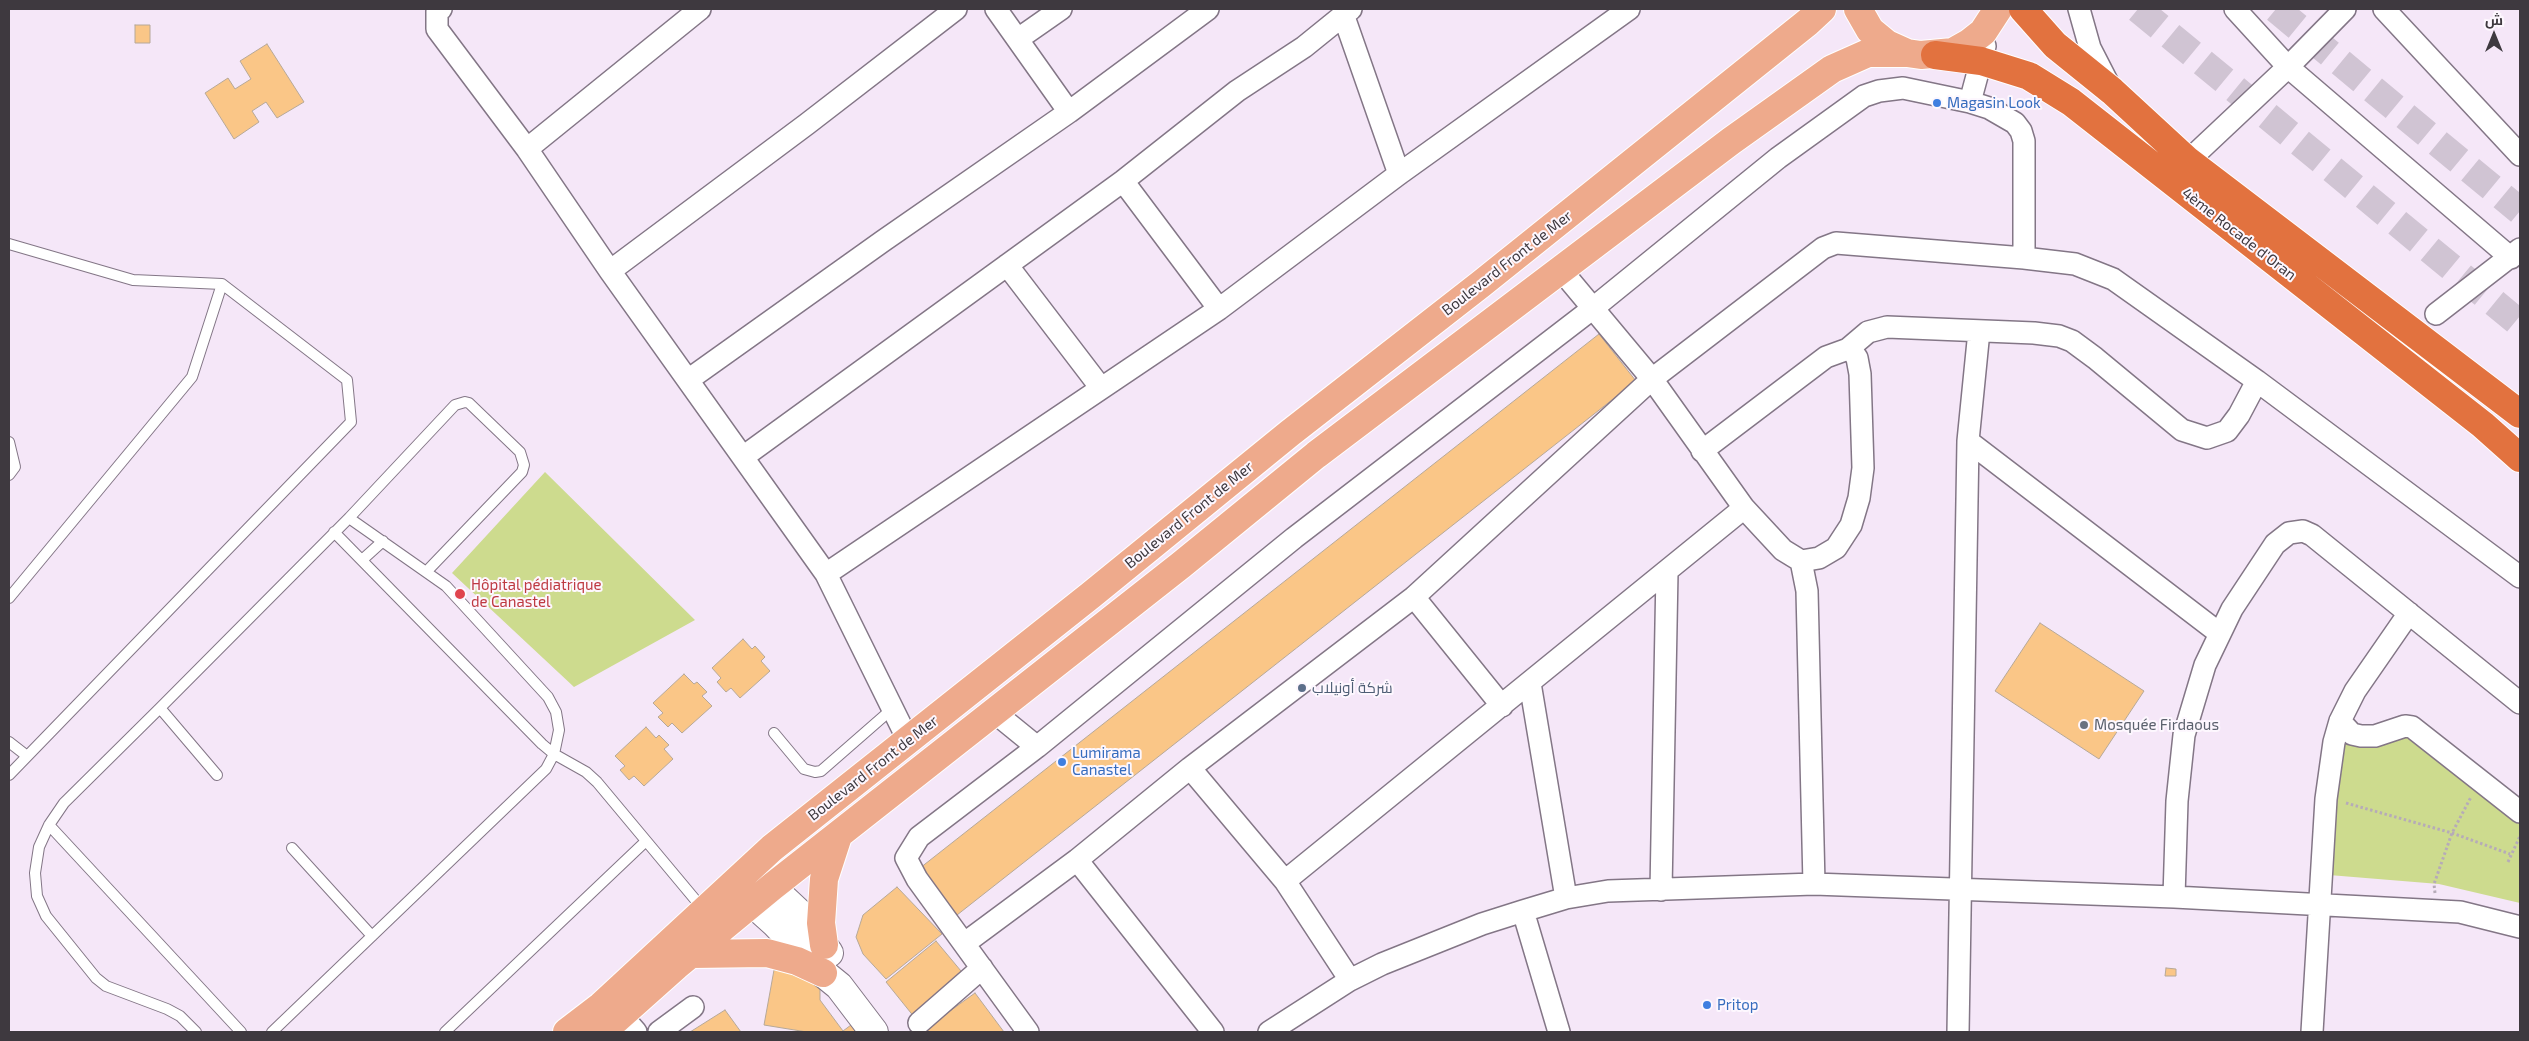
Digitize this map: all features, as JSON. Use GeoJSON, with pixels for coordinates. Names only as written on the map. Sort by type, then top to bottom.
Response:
{"type":"FeatureCollection","features":[{"type":"Feature","properties":{"kind":"highway","name":"4ème Rocade d'Oran"},"geometry":{"type":"LineString","coordinates":[[2023,9],[2056,45],[2112,91],[2188,162],[2520,414]]}},
{"type":"Feature","properties":{"kind":"highway","name":"4ème Rocade d'Oran"},"geometry":{"type":"LineString","coordinates":[[1935,56],[1981,61],[2029,76],[2070,102],[2483,425],[2520,458]]}},
{"type":"Feature","properties":{"kind":"main road","name":"Boulevard Front de Mer"},"geometry":{"type":"LineString","coordinates":[[567,1032],[712,920],[740,876],[1290,433],[1489,278],[1822,9]]}},
{"type":"Feature","properties":{"kind":"main road"},"geometry":{"type":"LineString","coordinates":[[1858,9],[1870,30],[1887,44],[1907,53]]}},
{"type":"Feature","properties":{"kind":"main road"},"geometry":{"type":"LineString","coordinates":[[620,1026],[691,954],[712,920],[763,895],[1181,565],[1316,455],[1560,270],[1832,69],[1868,53],[1907,53],[1935,56],[1953,52],[1969,44],[1983,32],[1996,13]]}},
{"type":"Feature","properties":{"kind":"main road"},"geometry":{"type":"LineString","coordinates":[[824,945],[822,923],[824,878],[838,836]]}},
{"type":"Feature","properties":{"kind":"main road"},"geometry":{"type":"LineString","coordinates":[[740,876],[763,895],[874,1032]]}},
{"type":"Feature","properties":{"kind":"main road"},"geometry":{"type":"LineString","coordinates":[[763,895],[801,915],[831,957],[831,979]]}},
{"type":"Feature","properties":{"kind":"main road"},"geometry":{"type":"LineString","coordinates":[[691,954],[767,952],[798,961],[831,979]]}},
{"type":"Feature","properties":{"kind":"street"},"geometry":{"type":"LineString","coordinates":[[441,9],[437,12],[437,29],[527,148],[610,271],[826,574],[908,740]]}},
{"type":"Feature","properties":{"kind":"street"},"geometry":{"type":"LineString","coordinates":[[527,148],[700,9]]}},
{"type":"Feature","properties":{"kind":"street"},"geometry":{"type":"LineString","coordinates":[[610,271],[846,95],[956,9]]}},
{"type":"Feature","properties":{"kind":"street"},"geometry":{"type":"LineString","coordinates":[[996,9],[1069,112]]}},
{"type":"Feature","properties":{"kind":"street"},"geometry":{"type":"LineString","coordinates":[[1018,39],[1060,9]]}},
{"type":"Feature","properties":{"kind":"street"},"geometry":{"type":"LineString","coordinates":[[688,380],[883,241],[1069,112],[1208,9]]}},
{"type":"Feature","properties":{"kind":"street"},"geometry":{"type":"LineString","coordinates":[[826,574],[1220,309],[1400,174],[1628,9]]}},
{"type":"Feature","properties":{"kind":"street"},"geometry":{"type":"LineString","coordinates":[[2079,9],[2090,48],[2112,91]]}},
{"type":"Feature","properties":{"kind":"street"},"geometry":{"type":"LineString","coordinates":[[2235,9],[2288,67],[2516,253],[2436,314]]}},
{"type":"Feature","properties":{"kind":"street"},"geometry":{"type":"LineString","coordinates":[[2188,162],[2288,67],[2345,9]]}},
{"type":"Feature","properties":{"kind":"street"},"geometry":{"type":"LineString","coordinates":[[2384,9],[2520,155]]}},
{"type":"Feature","properties":{"kind":"street"},"geometry":{"type":"LineString","coordinates":[[743,457],[1123,181],[1237,91],[1304,47],[1347,12],[1400,174]]}},
{"type":"Feature","properties":{"kind":"street"},"geometry":{"type":"LineString","coordinates":[[1970,102],[1996,13]]}},
{"type":"Feature","properties":{"kind":"street"},"geometry":{"type":"LineString","coordinates":[[1028,1032],[965,942],[917,880],[906,858],[919,837],[1036,747],[1294,538],[1592,309],[1778,158],[1864,96],[1879,91],[1903,88],[1970,102],[1988,108],[2015,123],[2021,131],[2024,141],[2024,258]]}},
{"type":"Feature","properties":{"kind":"street"},"geometry":{"type":"LineString","coordinates":[[1123,181],[1220,309]]}},
{"type":"Feature","properties":{"kind":"street"},"geometry":{"type":"LineString","coordinates":[[965,942],[1077,860],[1190,768],[1414,597],[1652,379],[1829,245],[1836,243],[2024,258],[2075,264],[2113,279],[2257,381],[2520,577]]}},
{"type":"Feature","properties":{"kind":"street"},"geometry":{"type":"LineString","coordinates":[[1007,265],[1101,388]]}},
{"type":"Feature","properties":{"kind":"street"},"geometry":{"type":"LineString","coordinates":[[1560,270],[1652,379],[1744,508],[1783,550],[1801,561],[1819,558],[1836,548],[1851,524],[1859,498],[1863,468],[1860,374],[1857,358],[1848,349]]}},
{"type":"Feature","properties":{"kind":"street"},"geometry":{"type":"LineString","coordinates":[[1702,451],[1826,357],[1848,349],[1868,332],[1887,327],[2034,332],[2072,341],[2182,430],[2206,438],[2227,431],[2239,415],[2257,381]]}},
{"type":"Feature","properties":{"kind":"street"},"geometry":{"type":"LineString","coordinates":[[1958,1032],[1968,442],[1978,331]]}},
{"type":"Feature","properties":{"kind":"street"},"geometry":{"type":"LineString","coordinates":[[1968,442],[2219,633]]}},
{"type":"Feature","properties":{"kind":"street"},"geometry":{"type":"LineString","coordinates":[[1285,881],[1744,508]]}},
{"type":"Feature","properties":{"kind":"street"},"geometry":{"type":"LineString","coordinates":[[2174,897],[2177,801],[2184,735],[2206,665],[2219,633],[2275,544],[2282,536],[2296,531],[2312,534],[2520,703]]}},
{"type":"Feature","properties":{"kind":"street"},"geometry":{"type":"LineString","coordinates":[[1801,561],[1807,591],[1814,884]]}},
{"type":"Feature","properties":{"kind":"street"},"geometry":{"type":"LineString","coordinates":[[1661,890],[1667,572]]}},
{"type":"Feature","properties":{"kind":"street"},"geometry":{"type":"LineString","coordinates":[[1414,597],[1502,706]]}},
{"type":"Feature","properties":{"kind":"street"},"geometry":{"type":"LineString","coordinates":[[2312,1032],[2326,799],[2340,721],[2355,691],[2410,614]]}},
{"type":"Feature","properties":{"kind":"street"},"geometry":{"type":"LineString","coordinates":[[1530,683],[1566,898]]}},
{"type":"Feature","properties":{"kind":"street"},"geometry":{"type":"LineString","coordinates":[[994,712],[1036,747]]}},
{"type":"Feature","properties":{"kind":"street"},"geometry":{"type":"LineString","coordinates":[[2340,721],[2352,734],[2362,736],[2375,736],[2405,726],[2412,727],[2520,812]]}},
{"type":"Feature","properties":{"kind":"street"},"geometry":{"type":"LineString","coordinates":[[1190,768],[1285,881],[1350,980]]}},
{"type":"Feature","properties":{"kind":"street"},"geometry":{"type":"LineString","coordinates":[[1077,860],[1214,1032]]}},
{"type":"Feature","properties":{"kind":"street"},"geometry":{"type":"LineString","coordinates":[[1269,1032],[1350,980],[1473,928],[1566,898],[1608,892],[1814,884],[2174,897],[2437,910],[2460,912],[2520,927]]}},
{"type":"Feature","properties":{"kind":"street"},"geometry":{"type":"LineString","coordinates":[[1523,911],[1559,1032]]}},
{"type":"Feature","properties":{"kind":"street"},"geometry":{"type":"LineString","coordinates":[[919,1023],[982,968]]}},
{"type":"Feature","properties":{"kind":"street"},"geometry":{"type":"LineString","coordinates":[[659,1032],[693,1007]]}},
{"type":"Feature","properties":{"kind":"lane"},"geometry":{"type":"LineString","coordinates":[[9,244],[133,280],[222,284],[346,380],[351,422],[9,775]]}},
{"type":"Feature","properties":{"kind":"lane"},"geometry":{"type":"LineString","coordinates":[[9,598],[192,377],[222,284]]}},
{"type":"Feature","properties":{"kind":"lane"},"geometry":{"type":"LineString","coordinates":[[196,1032],[180,1016],[167,1009],[106,986],[96,978],[46,916],[37,896],[35,873],[39,848],[49,825],[64,802],[349,518],[455,405],[460,402],[469,403],[520,452],[524,465],[522,472],[427,571]]}},
{"type":"Feature","properties":{"kind":"lane"},"geometry":{"type":"LineString","coordinates":[[9,442],[15,467],[9,475]]}},
{"type":"Feature","properties":{"kind":"lane"},"geometry":{"type":"LineString","coordinates":[[272,1032],[546,769],[554,754],[559,730],[556,712],[548,696],[446,586],[349,518]]}},
{"type":"Feature","properties":{"kind":"lane"},"geometry":{"type":"LineString","coordinates":[[334,532],[528,730],[554,754],[586,772],[597,782],[712,920]]}},
{"type":"Feature","properties":{"kind":"lane"},"geometry":{"type":"LineString","coordinates":[[362,560],[383,541]]}},
{"type":"Feature","properties":{"kind":"lane"},"geometry":{"type":"LineString","coordinates":[[160,708],[217,775]]}},
{"type":"Feature","properties":{"kind":"lane"},"geometry":{"type":"LineString","coordinates":[[774,733],[804,769],[815,772],[821,771],[892,710]]}},
{"type":"Feature","properties":{"kind":"lane"},"geometry":{"type":"LineString","coordinates":[[9,742],[26,756]]}},
{"type":"Feature","properties":{"kind":"lane"},"geometry":{"type":"LineString","coordinates":[[49,825],[241,1032]]}},
{"type":"Feature","properties":{"kind":"lane"},"geometry":{"type":"LineString","coordinates":[[445,1032],[646,841]]}},
{"type":"Feature","properties":{"kind":"lane"},"geometry":{"type":"LineString","coordinates":[[292,848],[372,936]]}},
{"type":"Feature","properties":{"kind":"path"},"geometry":{"type":"LineString","coordinates":[[2437,910],[2434,884],[2452,833],[2473,793]]}},
{"type":"Feature","properties":{"kind":"path"},"geometry":{"type":"LineString","coordinates":[[2326,799],[2452,833],[2510,854]]}},
{"type":"Feature","properties":{"kind":"path"},"geometry":{"type":"LineString","coordinates":[[2508,862],[2510,854],[2520,836]]}},
{"type":"Feature","properties":{"kind":"green space"},"geometry":{"type":"Polygon","coordinates":[[[545,472],[695,620],[574,687],[452,573],[545,472]]]}},
{"type":"Feature","properties":{"kind":"green space"},"geometry":{"type":"Polygon","coordinates":[[[2399,724],[2520,819],[2520,903],[2439,884],[2329,875],[2341,755],[2349,729],[2399,724]]]}},
{"type":"Feature","properties":{"kind":"building"},"geometry":{"type":"Polygon","coordinates":[[[135,25],[150,25],[150,43],[135,43],[135,25]]]}},
{"type":"Feature","properties":{"kind":"building"},"geometry":{"type":"Polygon","coordinates":[[[267,44],[304,102],[277,118],[266,102],[252,111],[259,122],[234,139],[205,93],[228,78],[235,89],[251,79],[240,61],[267,44]]]}},
{"type":"Feature","properties":{"kind":"building"},"geometry":{"type":"Polygon","coordinates":[[[1599,334],[1636,381],[957,915],[920,868],[1599,334]]]}},
{"type":"Feature","properties":{"kind":"building","name":"Mosquée Firdaous"},"geometry":{"type":"Polygon","coordinates":[[[2040,623],[2144,691],[2099,759],[1995,691],[2040,623]]]}},
{"type":"Feature","properties":{"kind":"building"},"geometry":{"type":"Polygon","coordinates":[[[743,639],[752,649],[755,646],[765,657],[761,661],[770,671],[740,698],[731,688],[726,692],[717,682],[721,678],[712,668],[743,639]]]}},
{"type":"Feature","properties":{"kind":"building"},"geometry":{"type":"Polygon","coordinates":[[[684,674],[694,684],[697,682],[707,692],[702,696],[712,706],[682,733],[672,723],[668,727],[658,717],[663,713],[653,703],[684,674]]]}},
{"type":"Feature","properties":{"kind":"building"},"geometry":{"type":"Polygon","coordinates":[[[646,727],[656,738],[659,735],[669,745],[664,749],[673,759],[644,786],[634,776],[629,780],[620,770],[625,766],[615,756],[646,727]]]}},
{"type":"Feature","properties":{"kind":"building"},"geometry":{"type":"Polygon","coordinates":[[[897,887],[942,934],[886,979],[863,954],[856,937],[863,915],[897,887]]]}},
{"type":"Feature","properties":{"kind":"building"},"geometry":{"type":"Polygon","coordinates":[[[936,941],[966,977],[915,1018],[886,982],[936,941]]]}},
{"type":"Feature","properties":{"kind":"building"},"geometry":{"type":"Polygon","coordinates":[[[2166,968],[2176,969],[2176,976],[2165,976],[2166,968]]]}},
{"type":"Feature","properties":{"kind":"building"},"geometry":{"type":"Polygon","coordinates":[[[774,970],[817,975],[820,979],[820,1000],[843,1031],[851,1025],[856,1032],[807,1032],[764,1025],[774,970]]]}},
{"type":"Feature","properties":{"kind":"building"},"geometry":{"type":"Polygon","coordinates":[[[975,993],[1004,1032],[922,1031],[975,993]]]}},
{"type":"Feature","properties":{"kind":"building"},"geometry":{"type":"Polygon","coordinates":[[[725,1010],[741,1032],[690,1032],[725,1010]]]}},
{"type":"Feature","properties":{"kind":"tunnel"},"geometry":{"type":"LineString","coordinates":[[2138,9],[2520,324]]}},
{"type":"Feature","properties":{"kind":"tunnel"},"geometry":{"type":"LineString","coordinates":[[2276,9],[2520,211]]}},
{"type":"Feature","properties":{"kind":"place","name":"Magasin Look"},"geometry":{"type":"Point","coordinates":[1937,103]}},
{"type":"Feature","properties":{"kind":"place","name":"Hôpital pédiatrique de Canastel"},"geometry":{"type":"Point","coordinates":[460,594]}},
{"type":"Feature","properties":{"kind":"place","name":"شركة أونيلاب"},"geometry":{"type":"Point","coordinates":[1302,688]}},
{"type":"Feature","properties":{"kind":"place","name":"Mosquée Firdaous"},"geometry":{"type":"Point","coordinates":[2084,725]}},
{"type":"Feature","properties":{"kind":"place","name":"Lumirama Canastel"},"geometry":{"type":"Point","coordinates":[1062,762]}},
{"type":"Feature","properties":{"kind":"place","name":"Pritop"},"geometry":{"type":"Point","coordinates":[1707,1005]}}]}
